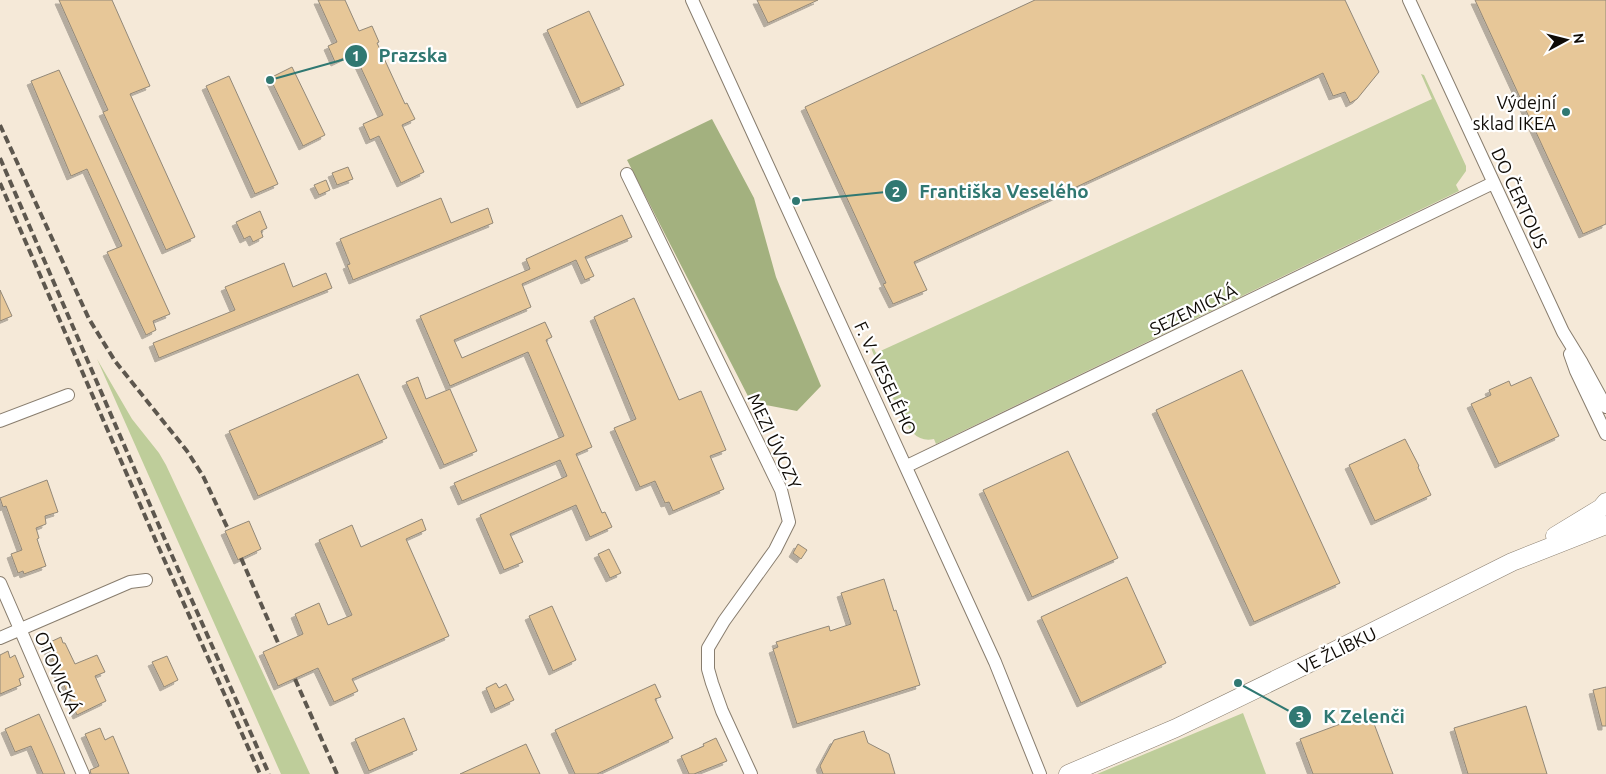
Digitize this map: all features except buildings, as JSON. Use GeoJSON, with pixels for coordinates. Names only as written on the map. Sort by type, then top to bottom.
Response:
{"type":"FeatureCollection","features":[{"type":"Feature","properties":{"kind":"street","name":"F. V. VESELÉHO"},"geometry":{"type":"LineString","coordinates":[[692,0],[907,466],[995,662],[1040,774]]}},
{"type":"Feature","properties":{"kind":"street","name":"DO ČERTOUS"},"geometry":{"type":"LineString","coordinates":[[1409,0],[1563,332],[1606,407]]}},
{"type":"Feature","properties":{"kind":"street","name":"MEZI ÚVOZY"},"geometry":{"type":"LineString","coordinates":[[627,174],[781,490],[789,522],[775,550],[724,621],[708,648],[708,669],[712,683],[722,711],[751,774]]}},
{"type":"Feature","properties":{"kind":"street","name":"SEZEMICKÁ"},"geometry":{"type":"LineString","coordinates":[[907,466],[1494,182]]}},
{"type":"Feature","properties":{"kind":"street"},"geometry":{"type":"LineString","coordinates":[[1563,332],[1576,371],[1606,434]]}},
{"type":"Feature","properties":{"kind":"street"},"geometry":{"type":"LineString","coordinates":[[0,421],[68,394]]}},
{"type":"Feature","properties":{"kind":"street"},"geometry":{"type":"LineString","coordinates":[[1512,562],[1601,508],[1606,502]]}},
{"type":"Feature","properties":{"kind":"street","name":"VE ŽLÍBKU"},"geometry":{"type":"LineString","coordinates":[[1068,774],[1176,728],[1314,662],[1512,562],[1606,525]]}},
{"type":"Feature","properties":{"kind":"street"},"geometry":{"type":"LineString","coordinates":[[0,638],[130,582],[146,580]]}},
{"type":"Feature","properties":{"kind":"street","name":"OTOVICKÁ"},"geometry":{"type":"LineString","coordinates":[[0,583],[83,774]]}},
{"type":"Feature","properties":{"kind":"green space"},"geometry":{"type":"Polygon","coordinates":[[[1421,74],[1424,75],[1466,166],[1466,171],[1456,185],[1459,191],[936,444],[934,439],[925,440],[918,437],[908,427],[887,386],[867,335],[876,353],[1432,99],[1421,74]]]}},
{"type":"Feature","properties":{"kind":"green space"},"geometry":{"type":"Polygon","coordinates":[[[712,119],[754,198],[776,277],[821,386],[797,411],[751,402],[627,160],[712,119]]]}},
{"type":"Feature","properties":{"kind":"green space"},"geometry":{"type":"Polygon","coordinates":[[[97,359],[132,419],[159,453],[166,465],[310,774],[281,774],[97,359]]]}},
{"type":"Feature","properties":{"kind":"green space"},"geometry":{"type":"Polygon","coordinates":[[[1243,713],[1266,774],[1097,774],[1243,713]]]}},
{"type":"Feature","properties":{"kind":"railway"},"geometry":{"type":"LineString","coordinates":[[0,125],[89,319],[115,361],[187,451],[203,476],[228,529]]}},
{"type":"Feature","properties":{"kind":"railway"},"geometry":{"type":"LineString","coordinates":[[0,158],[166,542],[269,774]]}},
{"type":"Feature","properties":{"kind":"railway"},"geometry":{"type":"LineString","coordinates":[[0,183],[260,774]]}},
{"type":"Feature","properties":{"kind":"railway"},"geometry":{"type":"LineString","coordinates":[[241,558],[279,645]]}},
{"type":"Feature","properties":{"kind":"railway"},"geometry":{"type":"LineString","coordinates":[[295,679],[337,774]]}},
{"type":"Feature","properties":{"kind":"place","name":"Prazska"},"geometry":{"type":"Point","coordinates":[270,80]}},
{"type":"Feature","properties":{"kind":"place","name":"Výdejní sklad IKEA"},"geometry":{"type":"Point","coordinates":[1566,112]}},
{"type":"Feature","properties":{"kind":"place","name":"Františka Veselého"},"geometry":{"type":"Point","coordinates":[796,201]}},
{"type":"Feature","properties":{"kind":"place","name":"K Zelenči"},"geometry":{"type":"Point","coordinates":[1238,683]}}]}
